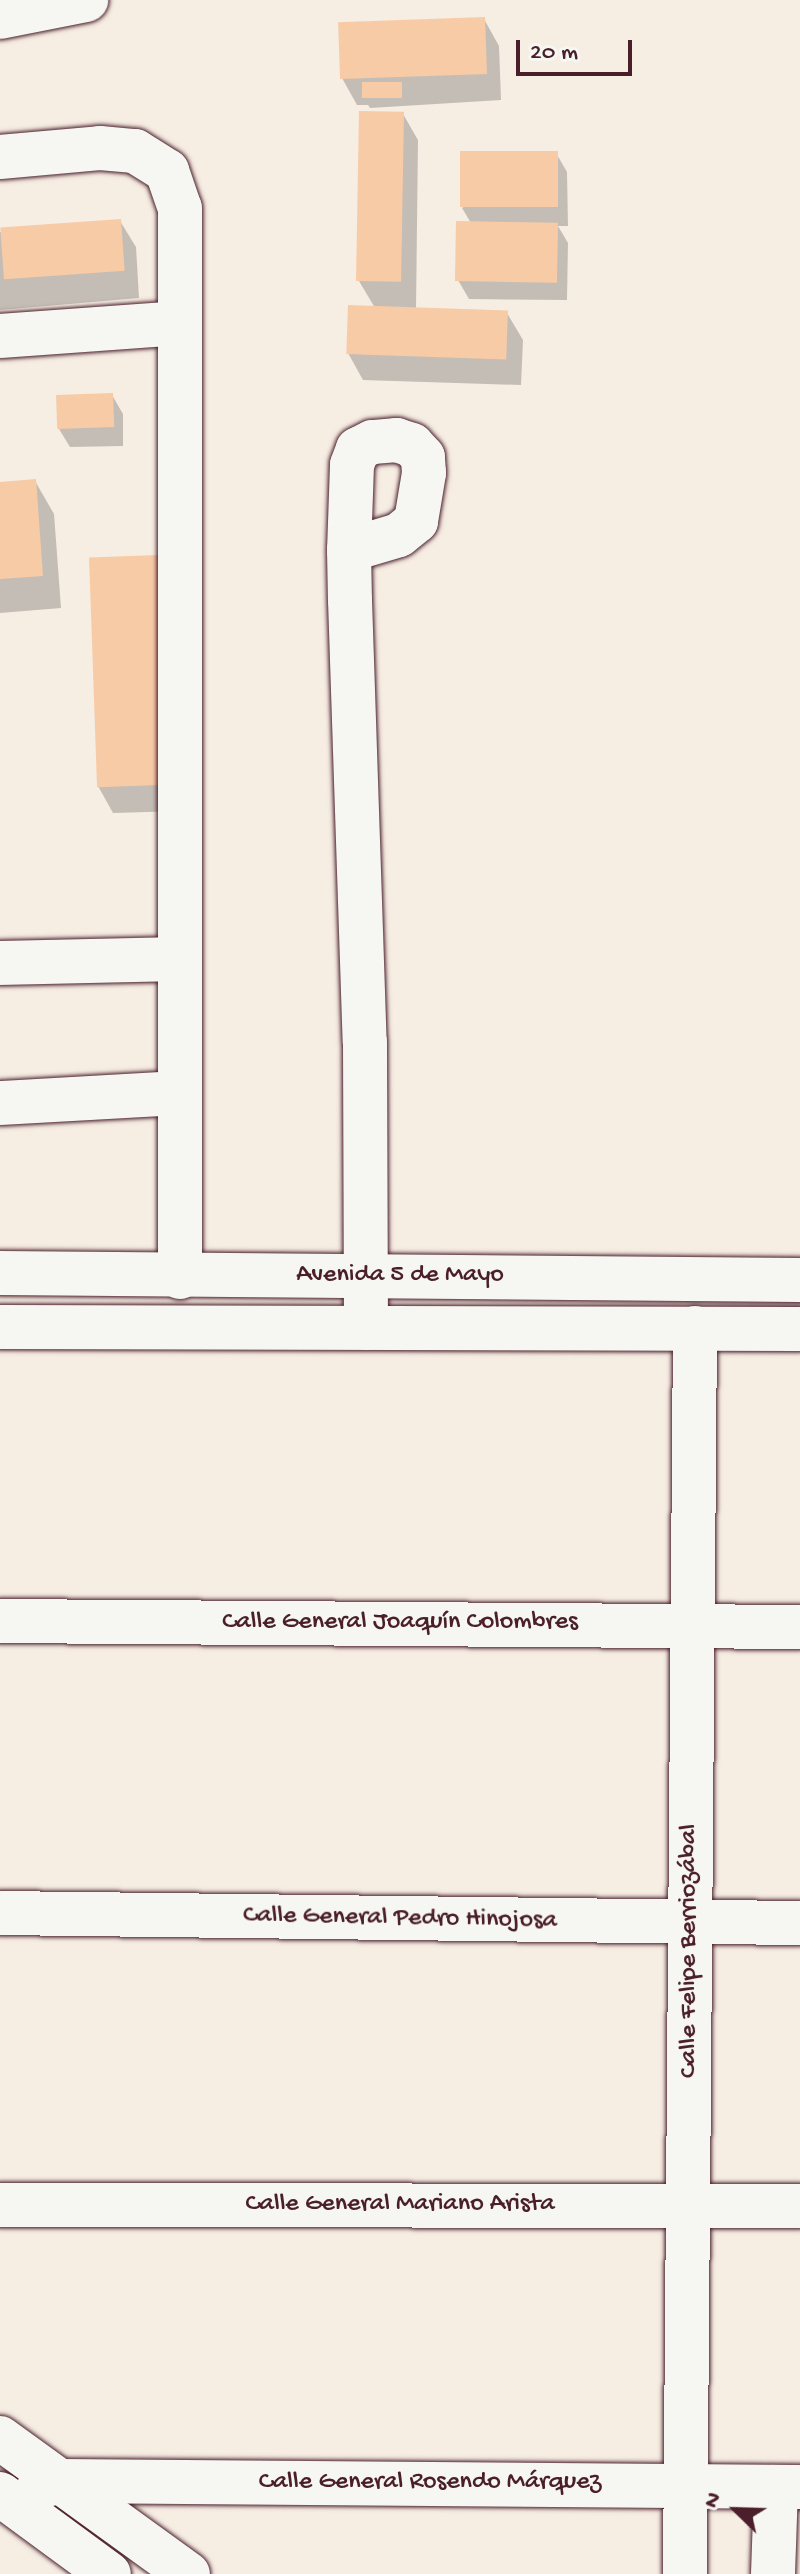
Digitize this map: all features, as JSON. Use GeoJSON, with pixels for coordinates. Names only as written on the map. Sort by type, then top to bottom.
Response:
{"type":"FeatureCollection","features":[{"type":"Feature","properties":{"kind":"street"},"geometry":{"type":"LineString","coordinates":[[0,17],[86,0]]}},
{"type":"Feature","properties":{"kind":"street"},"geometry":{"type":"LineString","coordinates":[[0,157],[111,149],[135,151],[167,171],[180,208],[180,1277]]}},
{"type":"Feature","properties":{"kind":"street"},"geometry":{"type":"LineString","coordinates":[[0,336],[180,323]]}},
{"type":"Feature","properties":{"kind":"street"},"geometry":{"type":"LineString","coordinates":[[349,550],[365,1042],[366,1328]]}},
{"type":"Feature","properties":{"kind":"street"},"geometry":{"type":"LineString","coordinates":[[0,963],[180,959]]}},
{"type":"Feature","properties":{"kind":"street"},"geometry":{"type":"LineString","coordinates":[[0,1103],[179,1093]]}},
{"type":"Feature","properties":{"kind":"street","name":"Avenida 5 de Mayo"},"geometry":{"type":"LineString","coordinates":[[0,1273],[180,1277],[367,1275],[800,1280]]}},
{"type":"Feature","properties":{"kind":"street","name":"Avenida 5 de Mayo"},"geometry":{"type":"LineString","coordinates":[[0,1327],[800,1329]]}},
{"type":"Feature","properties":{"kind":"street","name":"Calle Felipe Berriozábal"},"geometry":{"type":"LineString","coordinates":[[685,2574],[695,1328]]}},
{"type":"Feature","properties":{"kind":"street","name":"Calle General Joaquín Colombres"},"geometry":{"type":"LineString","coordinates":[[0,1621],[800,1627]]}},
{"type":"Feature","properties":{"kind":"street","name":"Calle General Pedro Hinojosa"},"geometry":{"type":"LineString","coordinates":[[0,1913],[800,1923]]}},
{"type":"Feature","properties":{"kind":"street","name":"Calle General Mariano Arista"},"geometry":{"type":"LineString","coordinates":[[0,2205],[800,2206]]}},
{"type":"Feature","properties":{"kind":"street"},"geometry":{"type":"LineString","coordinates":[[0,2438],[188,2574]]}},
{"type":"Feature","properties":{"kind":"street","name":"Calle General Rosendo Márquez"},"geometry":{"type":"LineString","coordinates":[[1,2497],[61,2481],[788,2487]]}},
{"type":"Feature","properties":{"kind":"street"},"geometry":{"type":"LineString","coordinates":[[773,2574],[788,2487]]}},
{"type":"Feature","properties":{"kind":"street"},"geometry":{"type":"LineString","coordinates":[[1,2497],[109,2574]]}},
{"type":"Feature","properties":{"kind":"building"},"geometry":{"type":"Polygon","coordinates":[[[485,17],[487,74],[340,79],[338,22],[485,17]]]}},
{"type":"Feature","properties":{"kind":"building"},"geometry":{"type":"Polygon","coordinates":[[[362,82],[402,82],[402,98],[362,98],[362,82]]]}},
{"type":"Feature","properties":{"kind":"building"},"geometry":{"type":"Polygon","coordinates":[[[359,111],[404,112],[401,282],[356,281],[359,111]]]}},
{"type":"Feature","properties":{"kind":"building"},"geometry":{"type":"Polygon","coordinates":[[[460,151],[558,151],[558,207],[460,207],[460,151]]]}},
{"type":"Feature","properties":{"kind":"building"},"geometry":{"type":"Polygon","coordinates":[[[121,219],[125,271],[4,279],[0,227],[121,219]]]}},
{"type":"Feature","properties":{"kind":"building"},"geometry":{"type":"Polygon","coordinates":[[[456,221],[558,223],[557,283],[455,281],[456,221]]]}},
{"type":"Feature","properties":{"kind":"building"},"geometry":{"type":"Polygon","coordinates":[[[348,305],[508,311],[506,360],[346,354],[348,305]]]}},
{"type":"Feature","properties":{"kind":"building"},"geometry":{"type":"Polygon","coordinates":[[[113,393],[114,427],[57,429],[56,395],[113,393]]]}},
{"type":"Feature","properties":{"kind":"building"},"geometry":{"type":"Polygon","coordinates":[[[36,479],[43,576],[0,579],[0,482],[36,479]]]}},
{"type":"Feature","properties":{"kind":"building"},"geometry":{"type":"Polygon","coordinates":[[[159,555],[167,785],[97,787],[89,557],[159,555]]]}}]}
